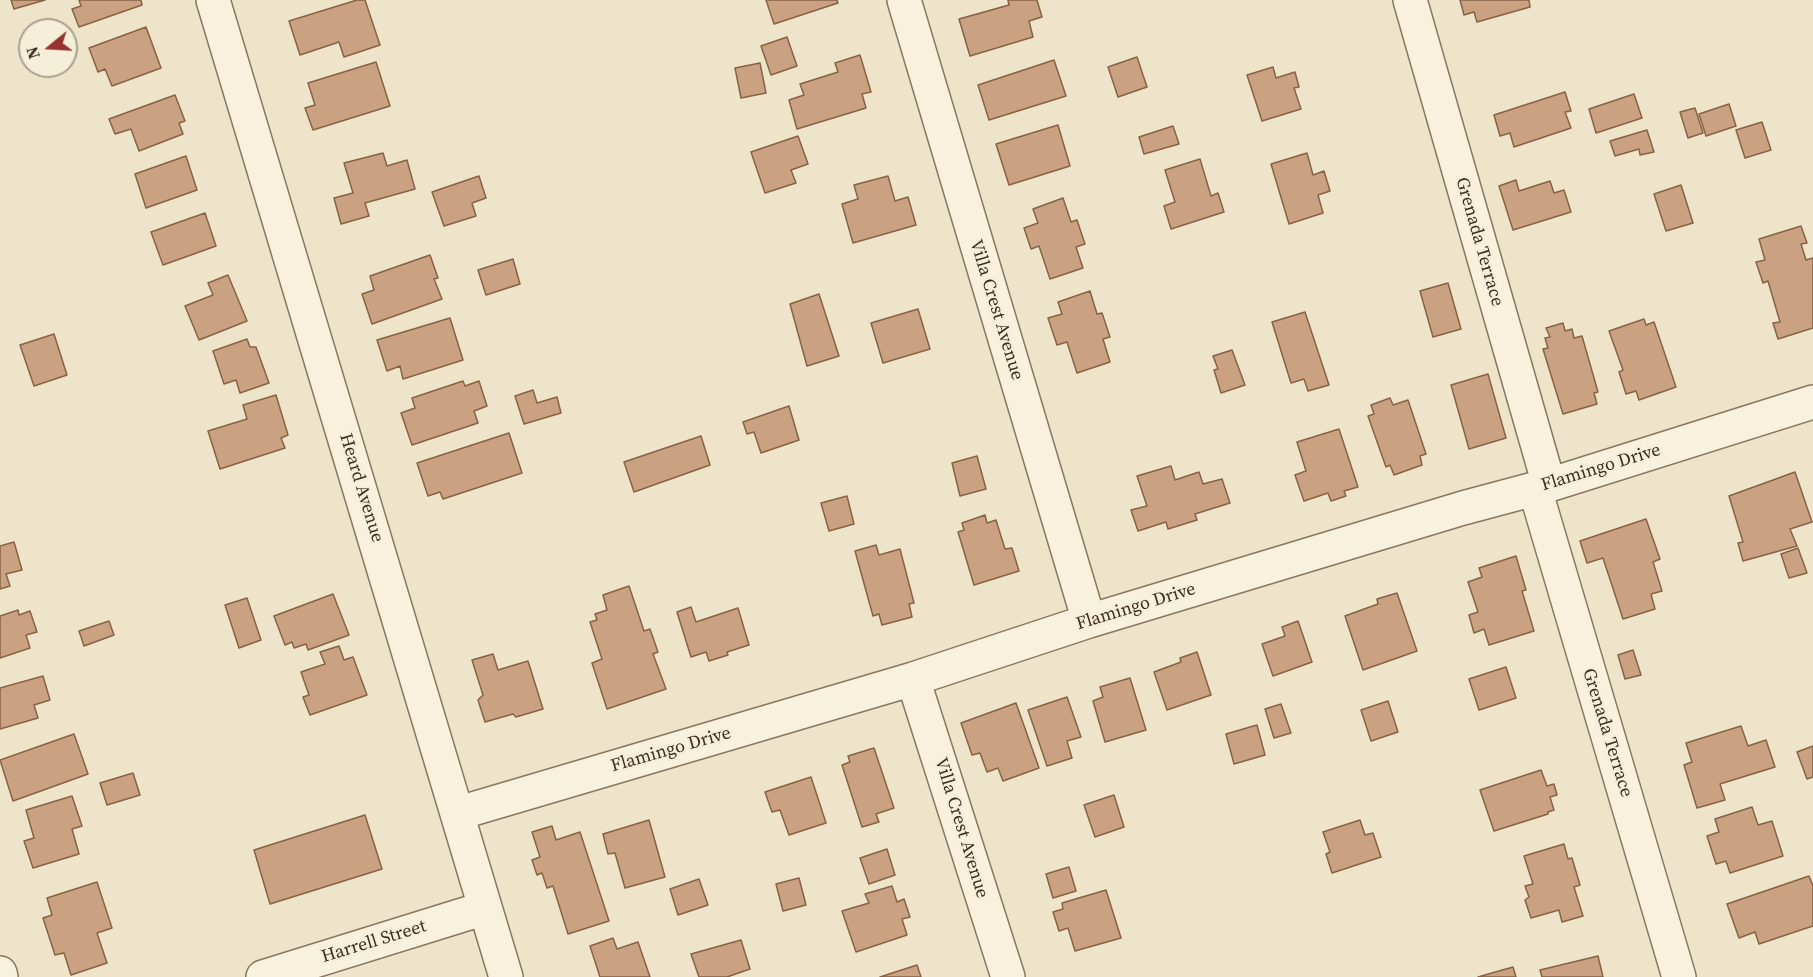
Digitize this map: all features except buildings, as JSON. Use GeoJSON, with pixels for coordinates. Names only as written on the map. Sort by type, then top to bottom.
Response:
{"type":"FeatureCollection","features":[{"type":"Feature","properties":{"kind":"street","name":"Heard Avenue"},"geometry":{"type":"LineString","coordinates":[[213,0],[459,813],[506,977]]}},
{"type":"Feature","properties":{"kind":"street","name":"Villa Crest Avenue"},"geometry":{"type":"LineString","coordinates":[[904,0],[1089,621]]}},
{"type":"Feature","properties":{"kind":"street","name":"Grenada Terrace"},"geometry":{"type":"LineString","coordinates":[[1410,0],[1542,487],[1679,977]]}},
{"type":"Feature","properties":{"kind":"street","name":"Flamingo Drive"},"geometry":{"type":"LineString","coordinates":[[459,813],[913,679],[1089,621],[1463,508],[1542,487],[1813,402]]}},
{"type":"Feature","properties":{"kind":"street","name":"Villa Crest Avenue"},"geometry":{"type":"LineString","coordinates":[[913,679],[943,766],[1008,977]]}},
{"type":"Feature","properties":{"kind":"street","name":"Harrell Street"},"geometry":{"type":"LineString","coordinates":[[262,977],[485,908]]}},
{"type":"Feature","properties":{"kind":"street"},"geometry":{"type":"LineString","coordinates":[[0,973],[1,977]]}}]}
